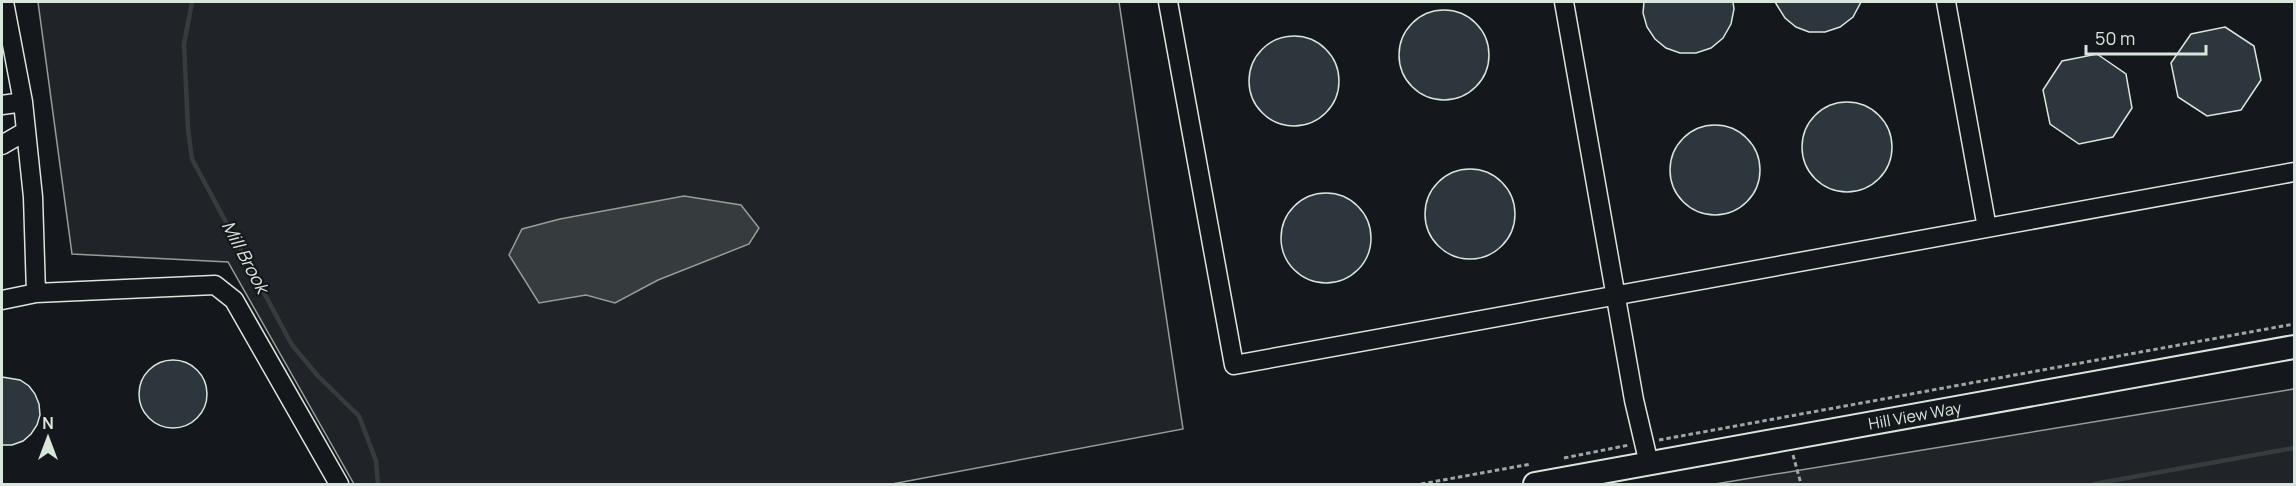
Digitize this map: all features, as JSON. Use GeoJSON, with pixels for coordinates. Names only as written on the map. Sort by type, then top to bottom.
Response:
{"type":"FeatureCollection","features":[{"type":"Feature","properties":{"kind":"main road","name":"Hill View Way"},"geometry":{"type":"LineString","coordinates":[[1537,473],[1646,453],[1789,439],[2295,347]]}},
{"type":"Feature","properties":{"kind":"lane"},"geometry":{"type":"LineString","coordinates":[[4,2],[23,102],[33,197],[36,293]]}},
{"type":"Feature","properties":{"kind":"lane"},"geometry":{"type":"LineString","coordinates":[[1168,2],[1234,365],[2295,172]]}},
{"type":"Feature","properties":{"kind":"lane"},"geometry":{"type":"LineString","coordinates":[[1564,2],[1634,400],[1646,453]]}},
{"type":"Feature","properties":{"kind":"lane"},"geometry":{"type":"LineString","coordinates":[[1946,2],[1987,228]]}},
{"type":"Feature","properties":{"kind":"lane"},"geometry":{"type":"LineString","coordinates":[[2,105],[23,102]]}},
{"type":"Feature","properties":{"kind":"lane"},"geometry":{"type":"LineString","coordinates":[[2,145],[26,130]]}},
{"type":"Feature","properties":{"kind":"lane"},"geometry":{"type":"LineString","coordinates":[[2,300],[36,293],[215,285],[234,300],[339,484]]}},
{"type":"Feature","properties":{"kind":"path"},"geometry":{"type":"LineString","coordinates":[[1562,458],[1646,453],[2295,324]]}},
{"type":"Feature","properties":{"kind":"path"},"geometry":{"type":"LineString","coordinates":[[1789,439],[1801,484]]}},
{"type":"Feature","properties":{"kind":"path"},"geometry":{"type":"LineString","coordinates":[[1421,484],[1537,473]]}},
{"type":"Feature","properties":{"kind":"shaded area"},"geometry":{"type":"Polygon","coordinates":[[[38,2],[1119,2],[1183,429],[892,484],[354,484],[228,262],[72,254],[38,2]]]}},
{"type":"Feature","properties":{"kind":"shaded area"},"geometry":{"type":"Polygon","coordinates":[[[684,196],[741,205],[759,228],[749,244],[658,280],[615,303],[586,295],[539,303],[509,255],[522,229],[560,219],[684,196]]]}},
{"type":"Feature","properties":{"kind":"shaded area"},"geometry":{"type":"Polygon","coordinates":[[[2294,389],[2294,484],[1715,484],[2294,389]]]}},
{"type":"Feature","properties":{"kind":"building"},"geometry":{"type":"Polygon","coordinates":[[[1644,2],[1733,2],[1734,9],[1731,24],[1723,38],[1711,48],[1696,53],[1680,53],[1666,48],[1655,39],[1647,27],[1643,13],[1644,2]]]}},
{"type":"Feature","properties":{"kind":"building"},"geometry":{"type":"Polygon","coordinates":[[[1775,2],[1861,2],[1853,17],[1840,27],[1825,32],[1809,32],[1796,27],[1785,18],[1775,2]]]}},
{"type":"Feature","properties":{"kind":"building"},"geometry":{"type":"Polygon","coordinates":[[[1444,10],[1461,13],[1476,23],[1486,38],[1489,55],[1486,72],[1476,87],[1461,97],[1444,100],[1427,97],[1412,87],[1402,72],[1399,55],[1402,38],[1412,23],[1427,13],[1444,10]]]}},
{"type":"Feature","properties":{"kind":"building"},"geometry":{"type":"Polygon","coordinates":[[[2225,27],[2254,46],[2261,80],[2241,110],[2207,116],[2178,97],[2171,63],[2191,34],[2225,27]]]}},
{"type":"Feature","properties":{"kind":"building"},"geometry":{"type":"Polygon","coordinates":[[[1294,36],[1311,39],[1326,49],[1336,64],[1339,81],[1336,98],[1326,113],[1311,123],[1294,126],[1277,123],[1262,113],[1252,98],[1249,81],[1252,64],[1262,49],[1277,39],[1294,36]]]}},
{"type":"Feature","properties":{"kind":"building"},"geometry":{"type":"Polygon","coordinates":[[[2097,54],[2126,74],[2132,108],[2113,137],[2079,144],[2050,124],[2043,90],[2062,61],[2097,54]]]}},
{"type":"Feature","properties":{"kind":"building"},"geometry":{"type":"Polygon","coordinates":[[[1847,102],[1864,105],[1879,115],[1889,130],[1892,147],[1889,164],[1879,179],[1864,189],[1847,192],[1830,189],[1815,179],[1805,164],[1802,147],[1805,130],[1815,115],[1830,105],[1847,102]]]}},
{"type":"Feature","properties":{"kind":"building"},"geometry":{"type":"Polygon","coordinates":[[[1715,125],[1732,128],[1747,138],[1757,153],[1760,170],[1757,187],[1747,202],[1732,212],[1715,215],[1698,212],[1683,202],[1673,187],[1670,170],[1673,153],[1683,138],[1698,128],[1715,125]]]}},
{"type":"Feature","properties":{"kind":"building"},"geometry":{"type":"Polygon","coordinates":[[[1470,169],[1487,172],[1502,182],[1512,197],[1515,214],[1512,231],[1502,246],[1487,256],[1470,259],[1453,256],[1438,246],[1428,231],[1425,214],[1428,197],[1438,182],[1453,172],[1470,169]]]}},
{"type":"Feature","properties":{"kind":"building"},"geometry":{"type":"Polygon","coordinates":[[[1326,193],[1343,196],[1358,206],[1368,221],[1371,238],[1368,255],[1358,270],[1343,280],[1326,283],[1309,280],[1294,270],[1284,255],[1281,238],[1284,221],[1294,206],[1309,196],[1326,193]]]}},
{"type":"Feature","properties":{"kind":"building"},"geometry":{"type":"Polygon","coordinates":[[[180,360],[192,366],[201,375],[207,387],[205,407],[197,418],[180,428],[166,428],[149,418],[141,407],[139,387],[149,370],[160,362],[180,360]]]}},
{"type":"Feature","properties":{"kind":"building"},"geometry":{"type":"Polygon","coordinates":[[[2,377],[20,380],[29,386],[39,404],[40,415],[37,425],[23,441],[12,445],[2,445],[2,377]]]}},
{"type":"Feature","properties":{"kind":"waterway","name":"Mill Brook"},"geometry":{"type":"LineString","coordinates":[[192,2],[184,44],[188,129],[192,159],[292,345],[318,376],[359,416],[376,461],[378,484]]}},
{"type":"Feature","properties":{"kind":"waterway"},"geometry":{"type":"LineString","coordinates":[[2094,484],[2294,448]]}}]}
